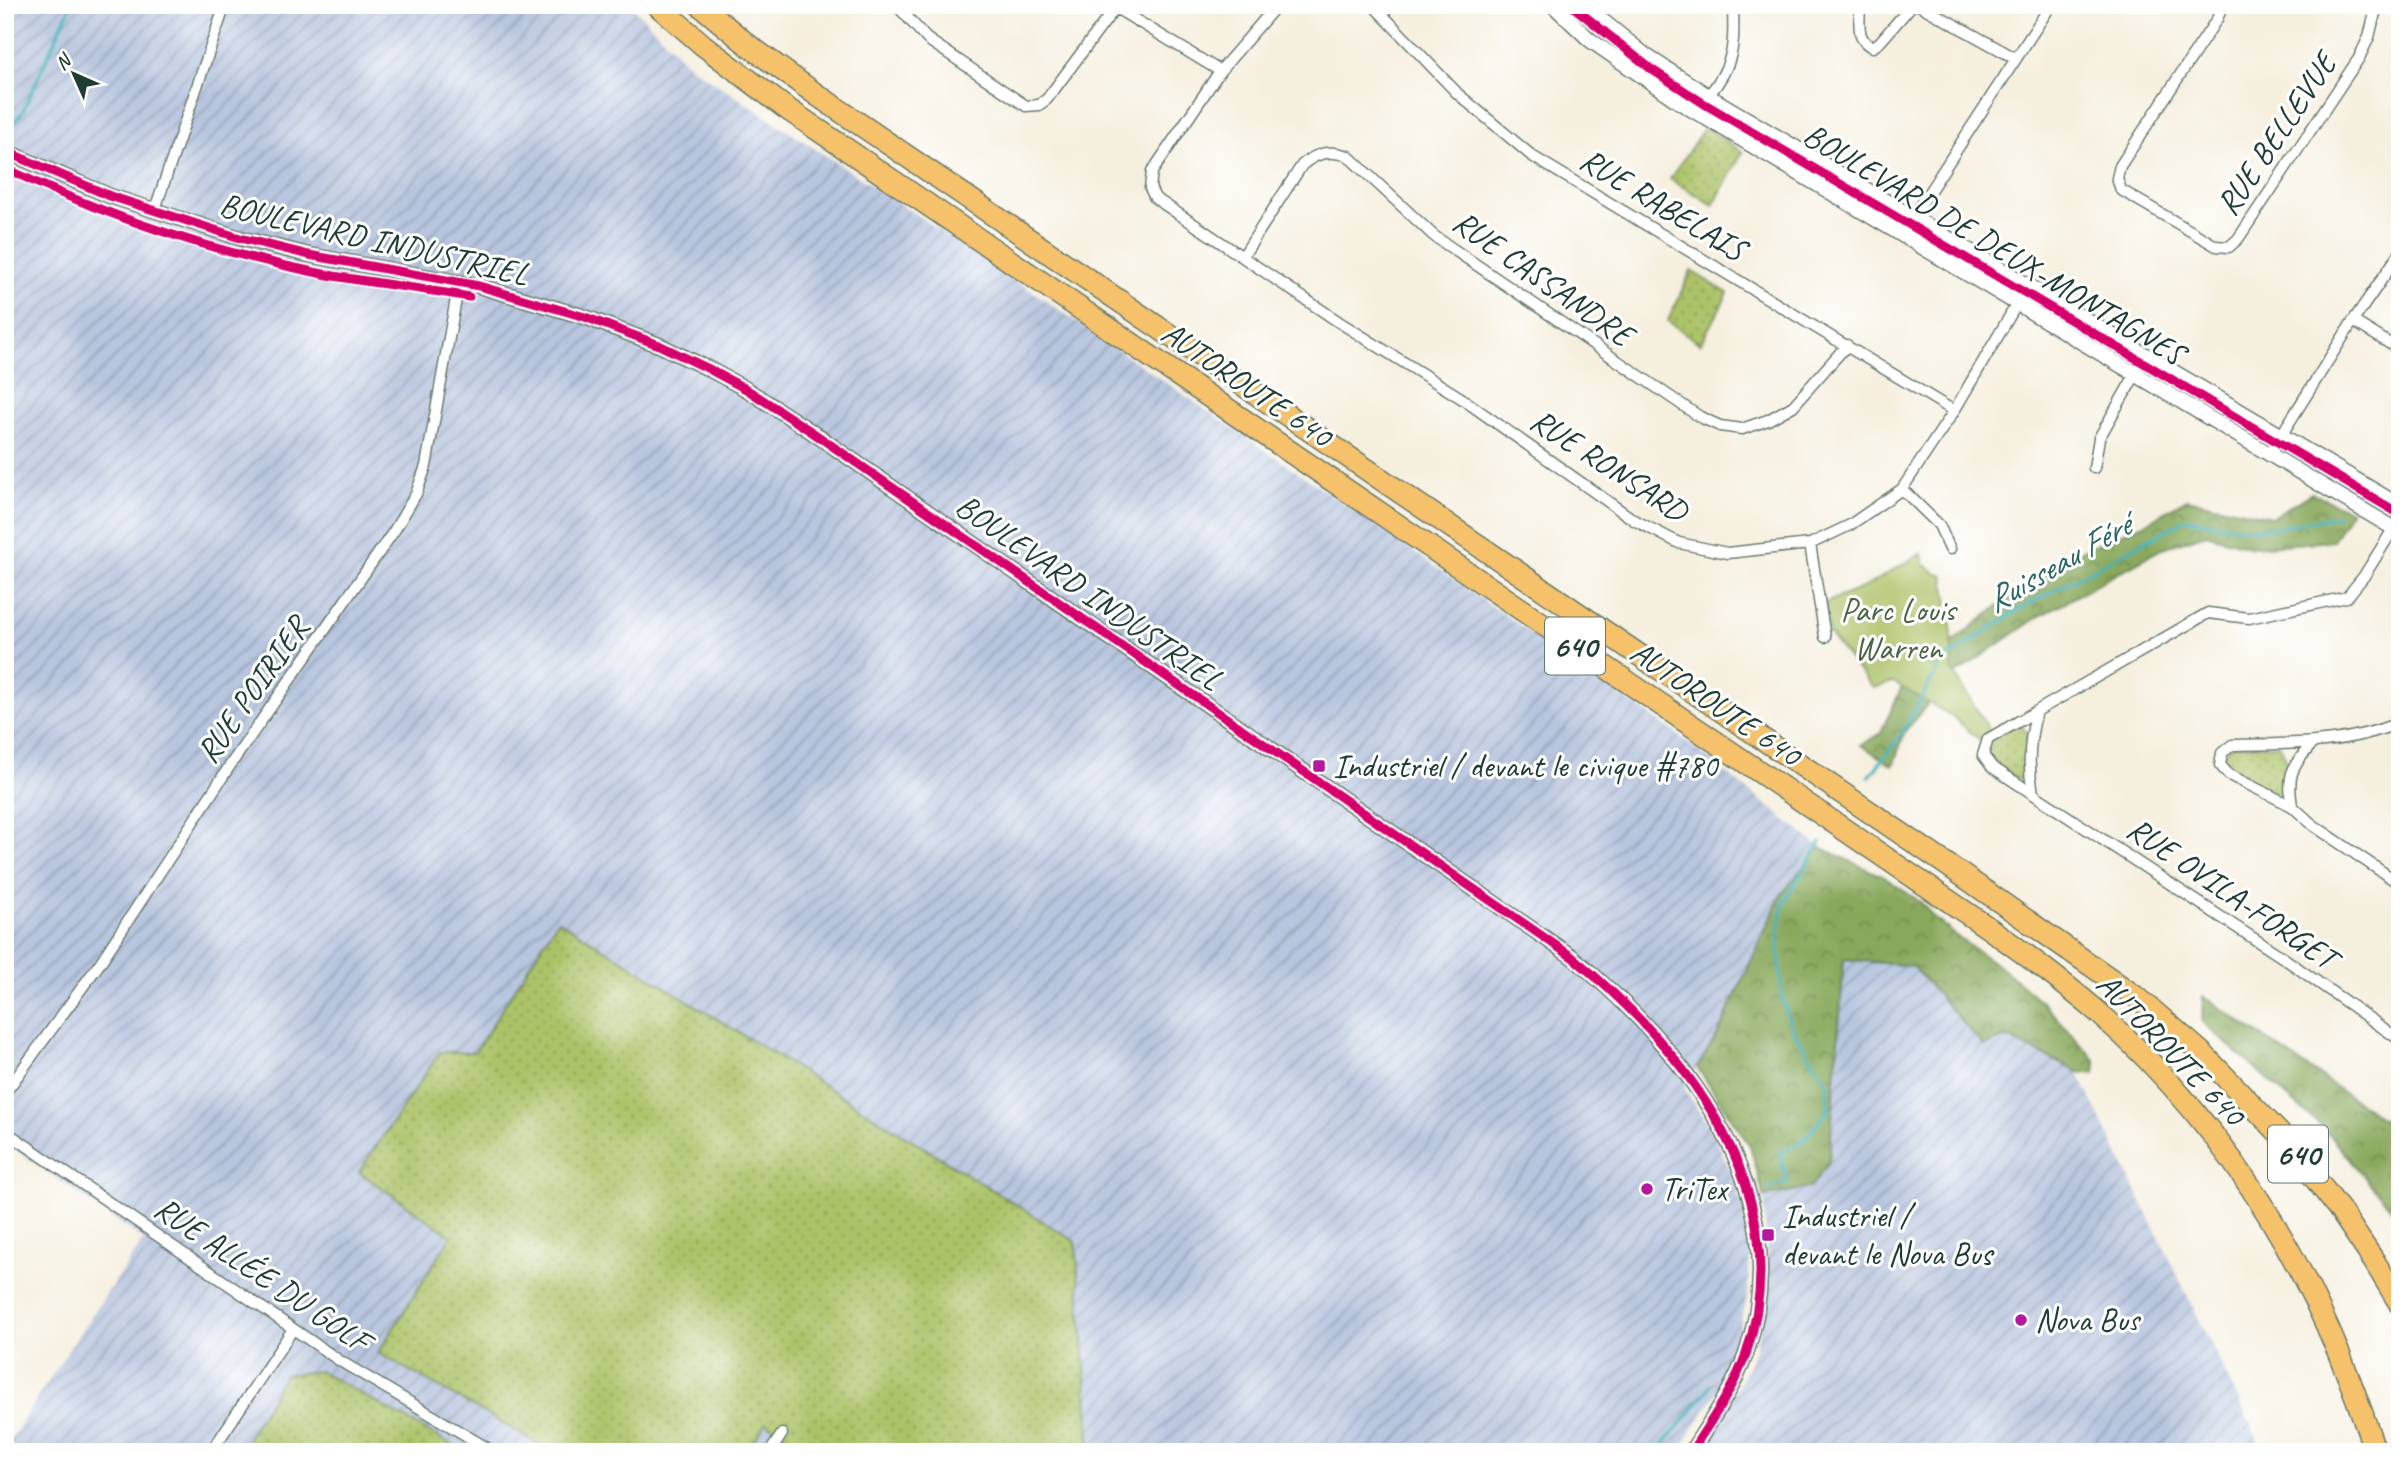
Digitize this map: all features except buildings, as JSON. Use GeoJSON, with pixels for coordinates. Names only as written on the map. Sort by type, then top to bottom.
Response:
{"type":"FeatureCollection","features":[{"type":"Feature","properties":{"kind":"highway","name":"AUTOROUTE 640"},"geometry":{"type":"LineString","coordinates":[[657,5],[711,51],[783,106],[1990,929],[2070,989],[2162,1074],[2238,1168],[2272,1219],[2308,1282],[2334,1338],[2375,1452]]}},
{"type":"Feature","properties":{"kind":"highway","name":"AUTOROUTE 640"},"geometry":{"type":"LineString","coordinates":[[700,5],[748,45],[809,89],[1929,852],[2132,994],[2202,1053],[2263,1115],[2307,1166],[2361,1241],[2400,1304]]}},
{"type":"Feature","properties":{"kind":"highway"},"geometry":{"type":"LineString","coordinates":[[2361,1241],[2400,1291]]}},
{"type":"Feature","properties":{"kind":"street"},"geometry":{"type":"LineString","coordinates":[[154,212],[225,5]]}},
{"type":"Feature","properties":{"kind":"street"},"geometry":{"type":"LineString","coordinates":[[900,5],[901,10],[927,39],[1026,106],[1039,105],[1047,99],[1113,7],[1220,71],[1277,5]]}},
{"type":"Feature","properties":{"kind":"street","name":"RUE RABELAIS"},"geometry":{"type":"LineString","coordinates":[[1373,5],[1458,94],[1532,156],[1954,411]]}},
{"type":"Feature","properties":{"kind":"street","name":"BOULEVARD DE DEUX-MONTAGNES"},"geometry":{"type":"LineString","coordinates":[[1553,5],[1590,40],[1681,103],[2270,453],[2398,526]]}},
{"type":"Feature","properties":{"kind":"street","name":"BOULEVARD DE DEUX-MONTAGNES"},"geometry":{"type":"LineString","coordinates":[[1583,5],[1646,56],[1708,96],[2400,506]]}},
{"type":"Feature","properties":{"kind":"street"},"geometry":{"type":"LineString","coordinates":[[1708,96],[1728,66],[1734,45],[1733,5]]}},
{"type":"Feature","properties":{"kind":"street"},"geometry":{"type":"LineString","coordinates":[[1860,5],[1860,35],[1866,45],[1873,47],[1912,5]]}},
{"type":"Feature","properties":{"kind":"street"},"geometry":{"type":"LineString","coordinates":[[1919,5],[2015,58]]}},
{"type":"Feature","properties":{"kind":"street"},"geometry":{"type":"LineString","coordinates":[[1901,235],[2051,5]]}},
{"type":"Feature","properties":{"kind":"street","name":"RUE BELLEVUE"},"geometry":{"type":"LineString","coordinates":[[2224,5],[2120,166],[2117,178],[2121,190],[2216,246],[2229,247],[2238,239],[2360,58],[2369,37],[2377,5]]}},
{"type":"Feature","properties":{"kind":"street","name":"RUE RONSARD"},"geometry":{"type":"LineString","coordinates":[[1220,71],[1152,172],[1150,188],[1155,198],[1339,322],[1461,398],[1634,520],[1679,542],[1727,553],[1810,544],[1850,525],[1902,489],[1954,411],[2028,285]]}},
{"type":"Feature","properties":{"kind":"street","name":"BOULEVARD INDUSTRIEL"},"geometry":{"type":"LineString","coordinates":[[5,151],[110,196],[240,238],[309,255],[459,282],[551,306],[613,327],[678,354],[746,389],[812,432],[1571,956],[1616,995],[1673,1056],[1718,1121],[1741,1169],[1750,1199],[1757,1237],[1757,1300],[1746,1353],[1728,1394],[1691,1452]]}},
{"type":"Feature","properties":{"kind":"street","name":"RUE CASSANDRE"},"geometry":{"type":"LineString","coordinates":[[1243,256],[1302,165],[1314,155],[1332,151],[1348,156],[1434,236],[1700,417],[1720,426],[1742,429],[1768,420],[1793,406],[1847,345]]}},
{"type":"Feature","properties":{"kind":"street"},"geometry":{"type":"LineString","coordinates":[[2270,453],[2353,321],[2400,253]]}},
{"type":"Feature","properties":{"kind":"street","name":"RUE POIRIER"},"geometry":{"type":"LineString","coordinates":[[5,1093],[100,963],[185,833],[394,531],[416,494],[426,466],[459,282]]}},
{"type":"Feature","properties":{"kind":"street"},"geometry":{"type":"LineString","coordinates":[[2353,321],[2400,350]]}},
{"type":"Feature","properties":{"kind":"street"},"geometry":{"type":"LineString","coordinates":[[2094,468],[2099,438],[2146,356]]}},
{"type":"Feature","properties":{"kind":"street"},"geometry":{"type":"LineString","coordinates":[[1902,489],[1939,525],[1950,549]]}},
{"type":"Feature","properties":{"kind":"street","name":"RUE OVILA-FORGET"},"geometry":{"type":"LineString","coordinates":[[2398,526],[2347,597],[2249,618],[2208,613],[1988,739],[1983,755],[1992,767],[2282,957],[2400,1040]]}},
{"type":"Feature","properties":{"kind":"street"},"geometry":{"type":"LineString","coordinates":[[1810,544],[1825,637]]}},
{"type":"Feature","properties":{"kind":"street"},"geometry":{"type":"LineString","coordinates":[[2033,793],[2028,772],[2029,736],[2037,711]]}},
{"type":"Feature","properties":{"kind":"street"},"geometry":{"type":"LineString","coordinates":[[2400,722],[2312,744],[2232,745],[2222,753],[2220,765],[2229,775],[2292,806],[2312,825],[2400,884]]}},
{"type":"Feature","properties":{"kind":"street"},"geometry":{"type":"LineString","coordinates":[[2292,806],[2289,787],[2291,771],[2312,744]]}},
{"type":"Feature","properties":{"kind":"street","name":"RUE ALLÉE DU GOLF"},"geometry":{"type":"LineString","coordinates":[[5,1131],[293,1329],[494,1452]]}},
{"type":"Feature","properties":{"kind":"street"},"geometry":{"type":"LineString","coordinates":[[211,1452],[293,1329]]}},
{"type":"Feature","properties":{"kind":"street"},"geometry":{"type":"LineString","coordinates":[[769,1452],[782,1434]]}},
{"type":"Feature","properties":{"kind":"shaded area"},"geometry":{"type":"Polygon","coordinates":[[[5,5],[631,5],[691,67],[1021,284],[1343,503],[1674,732],[1820,847],[1781,895],[1718,1034],[1684,1088],[1714,1135],[1735,1183],[1743,1209],[1750,1252],[1748,1292],[1731,1363],[1720,1387],[1678,1452],[5,1452],[5,1448],[78,1335],[144,1240],[5,1142],[5,5]]]}},
{"type":"Feature","properties":{"kind":"shaded area"},"geometry":{"type":"Polygon","coordinates":[[[1844,959],[1912,966],[1984,1046],[2005,1037],[2078,1072],[2264,1452],[1699,1452],[1738,1386],[1755,1350],[1764,1304],[1767,1257],[1764,1197],[1811,1187],[1829,1161],[1844,959]]]}},
{"type":"Feature","properties":{"kind":"green space"},"geometry":{"type":"Polygon","coordinates":[[[1705,127],[1743,152],[1713,205],[1670,179],[1705,127]]]}},
{"type":"Feature","properties":{"kind":"green space"},"geometry":{"type":"Polygon","coordinates":[[[1691,271],[1728,293],[1700,344],[1668,321],[1691,271]]]}},
{"type":"Feature","properties":{"kind":"green space"},"geometry":{"type":"Polygon","coordinates":[[[2312,493],[2351,511],[2333,541],[2252,547],[2206,534],[2163,548],[2038,617],[1950,678],[1905,731],[1893,766],[1861,745],[1880,734],[1906,678],[2057,561],[2146,523],[2187,499],[2272,517],[2312,493]]]}},
{"type":"Feature","properties":{"kind":"green space","name":"Parc Louis Warren"},"geometry":{"type":"Polygon","coordinates":[[[1922,553],[1924,564],[1944,576],[1952,634],[1952,670],[1990,731],[1987,739],[1982,742],[1953,717],[1893,682],[1873,688],[1829,634],[1825,603],[1865,587],[1922,553]]]}},
{"type":"Feature","properties":{"kind":"green space"},"geometry":{"type":"Polygon","coordinates":[[[2020,723],[2029,736],[2028,772],[2019,780],[1983,755],[1988,739],[2020,723]]]}},
{"type":"Feature","properties":{"kind":"green space"},"geometry":{"type":"Polygon","coordinates":[[[2232,745],[2280,745],[2291,771],[2289,787],[2271,796],[2229,775],[2222,753],[2232,745]]]}},
{"type":"Feature","properties":{"kind":"green space"},"geometry":{"type":"Polygon","coordinates":[[[1820,847],[1884,877],[1922,903],[1931,915],[1960,939],[2007,972],[2044,1004],[2096,1061],[2095,1074],[2078,1072],[2006,1037],[1984,1046],[1912,966],[1844,959],[1829,1161],[1811,1187],[1764,1197],[1750,1146],[1697,1067],[1718,1034],[1781,895],[1820,847]]]}},
{"type":"Feature","properties":{"kind":"green space"},"geometry":{"type":"Polygon","coordinates":[[[558,920],[1076,1242],[1091,1452],[811,1452],[766,1423],[747,1452],[553,1452],[378,1353],[451,1236],[359,1172],[440,1052],[475,1052],[558,920]]]}},
{"type":"Feature","properties":{"kind":"green space"},"geometry":{"type":"Polygon","coordinates":[[[2203,996],[2400,1131],[2400,1219],[2323,1128],[2202,1022],[2203,996]]]}},
{"type":"Feature","properties":{"kind":"green space"},"geometry":{"type":"Polygon","coordinates":[[[320,1371],[464,1452],[239,1452],[285,1375],[320,1371]]]}},
{"type":"Feature","properties":{"kind":"waterway"},"geometry":{"type":"LineString","coordinates":[[5,132],[22,113],[71,5]]}},
{"type":"Feature","properties":{"kind":"waterway","name":"Ruisseau Féré"},"geometry":{"type":"LineString","coordinates":[[1869,777],[1901,735],[1942,661],[2018,610],[2186,519],[2242,528],[2274,528],[2338,516]]}},
{"type":"Feature","properties":{"kind":"waterway","name":"Ruisseau Féré"},"geometry":{"type":"LineString","coordinates":[[1769,1188],[1787,1183],[1780,1152],[1800,1143],[1828,1111],[1827,1082],[1792,1029],[1782,999],[1778,934],[1784,901],[1821,842]]}},
{"type":"Feature","properties":{"kind":"waterway","name":"Ruisseau Féré"},"geometry":{"type":"LineString","coordinates":[[1656,1452],[1711,1385]]}},
{"type":"Feature","properties":{"kind":"cycle path"},"geometry":{"type":"LineString","coordinates":[[1571,5],[1651,69],[1703,103],[2400,514]]}},
{"type":"Feature","properties":{"kind":"cycle path"},"geometry":{"type":"LineString","coordinates":[[5,151],[110,196],[240,238],[309,255],[479,286],[585,317],[659,345],[707,368],[746,389],[812,432],[1571,956],[1614,994],[1655,1036],[1692,1082],[1723,1131],[1745,1183],[1758,1238],[1759,1295],[1741,1367],[1691,1452]]}},
{"type":"Feature","properties":{"kind":"cycle path"},"geometry":{"type":"LineString","coordinates":[[5,168],[121,217],[241,255],[323,274],[469,297]]}},
{"type":"Feature","properties":{"kind":"place","name":"Industriel / devant le civique #780"},"geometry":{"type":"Point","coordinates":[1319,766]}},
{"type":"Feature","properties":{"kind":"place","name":"TriTex"},"geometry":{"type":"Point","coordinates":[1647,1189]}},
{"type":"Feature","properties":{"kind":"place","name":"Industriel / devant le Nova Bus"},"geometry":{"type":"Point","coordinates":[1768,1235]}},
{"type":"Feature","properties":{"kind":"place","name":"Nova Bus"},"geometry":{"type":"Point","coordinates":[2021,1320]}}]}
